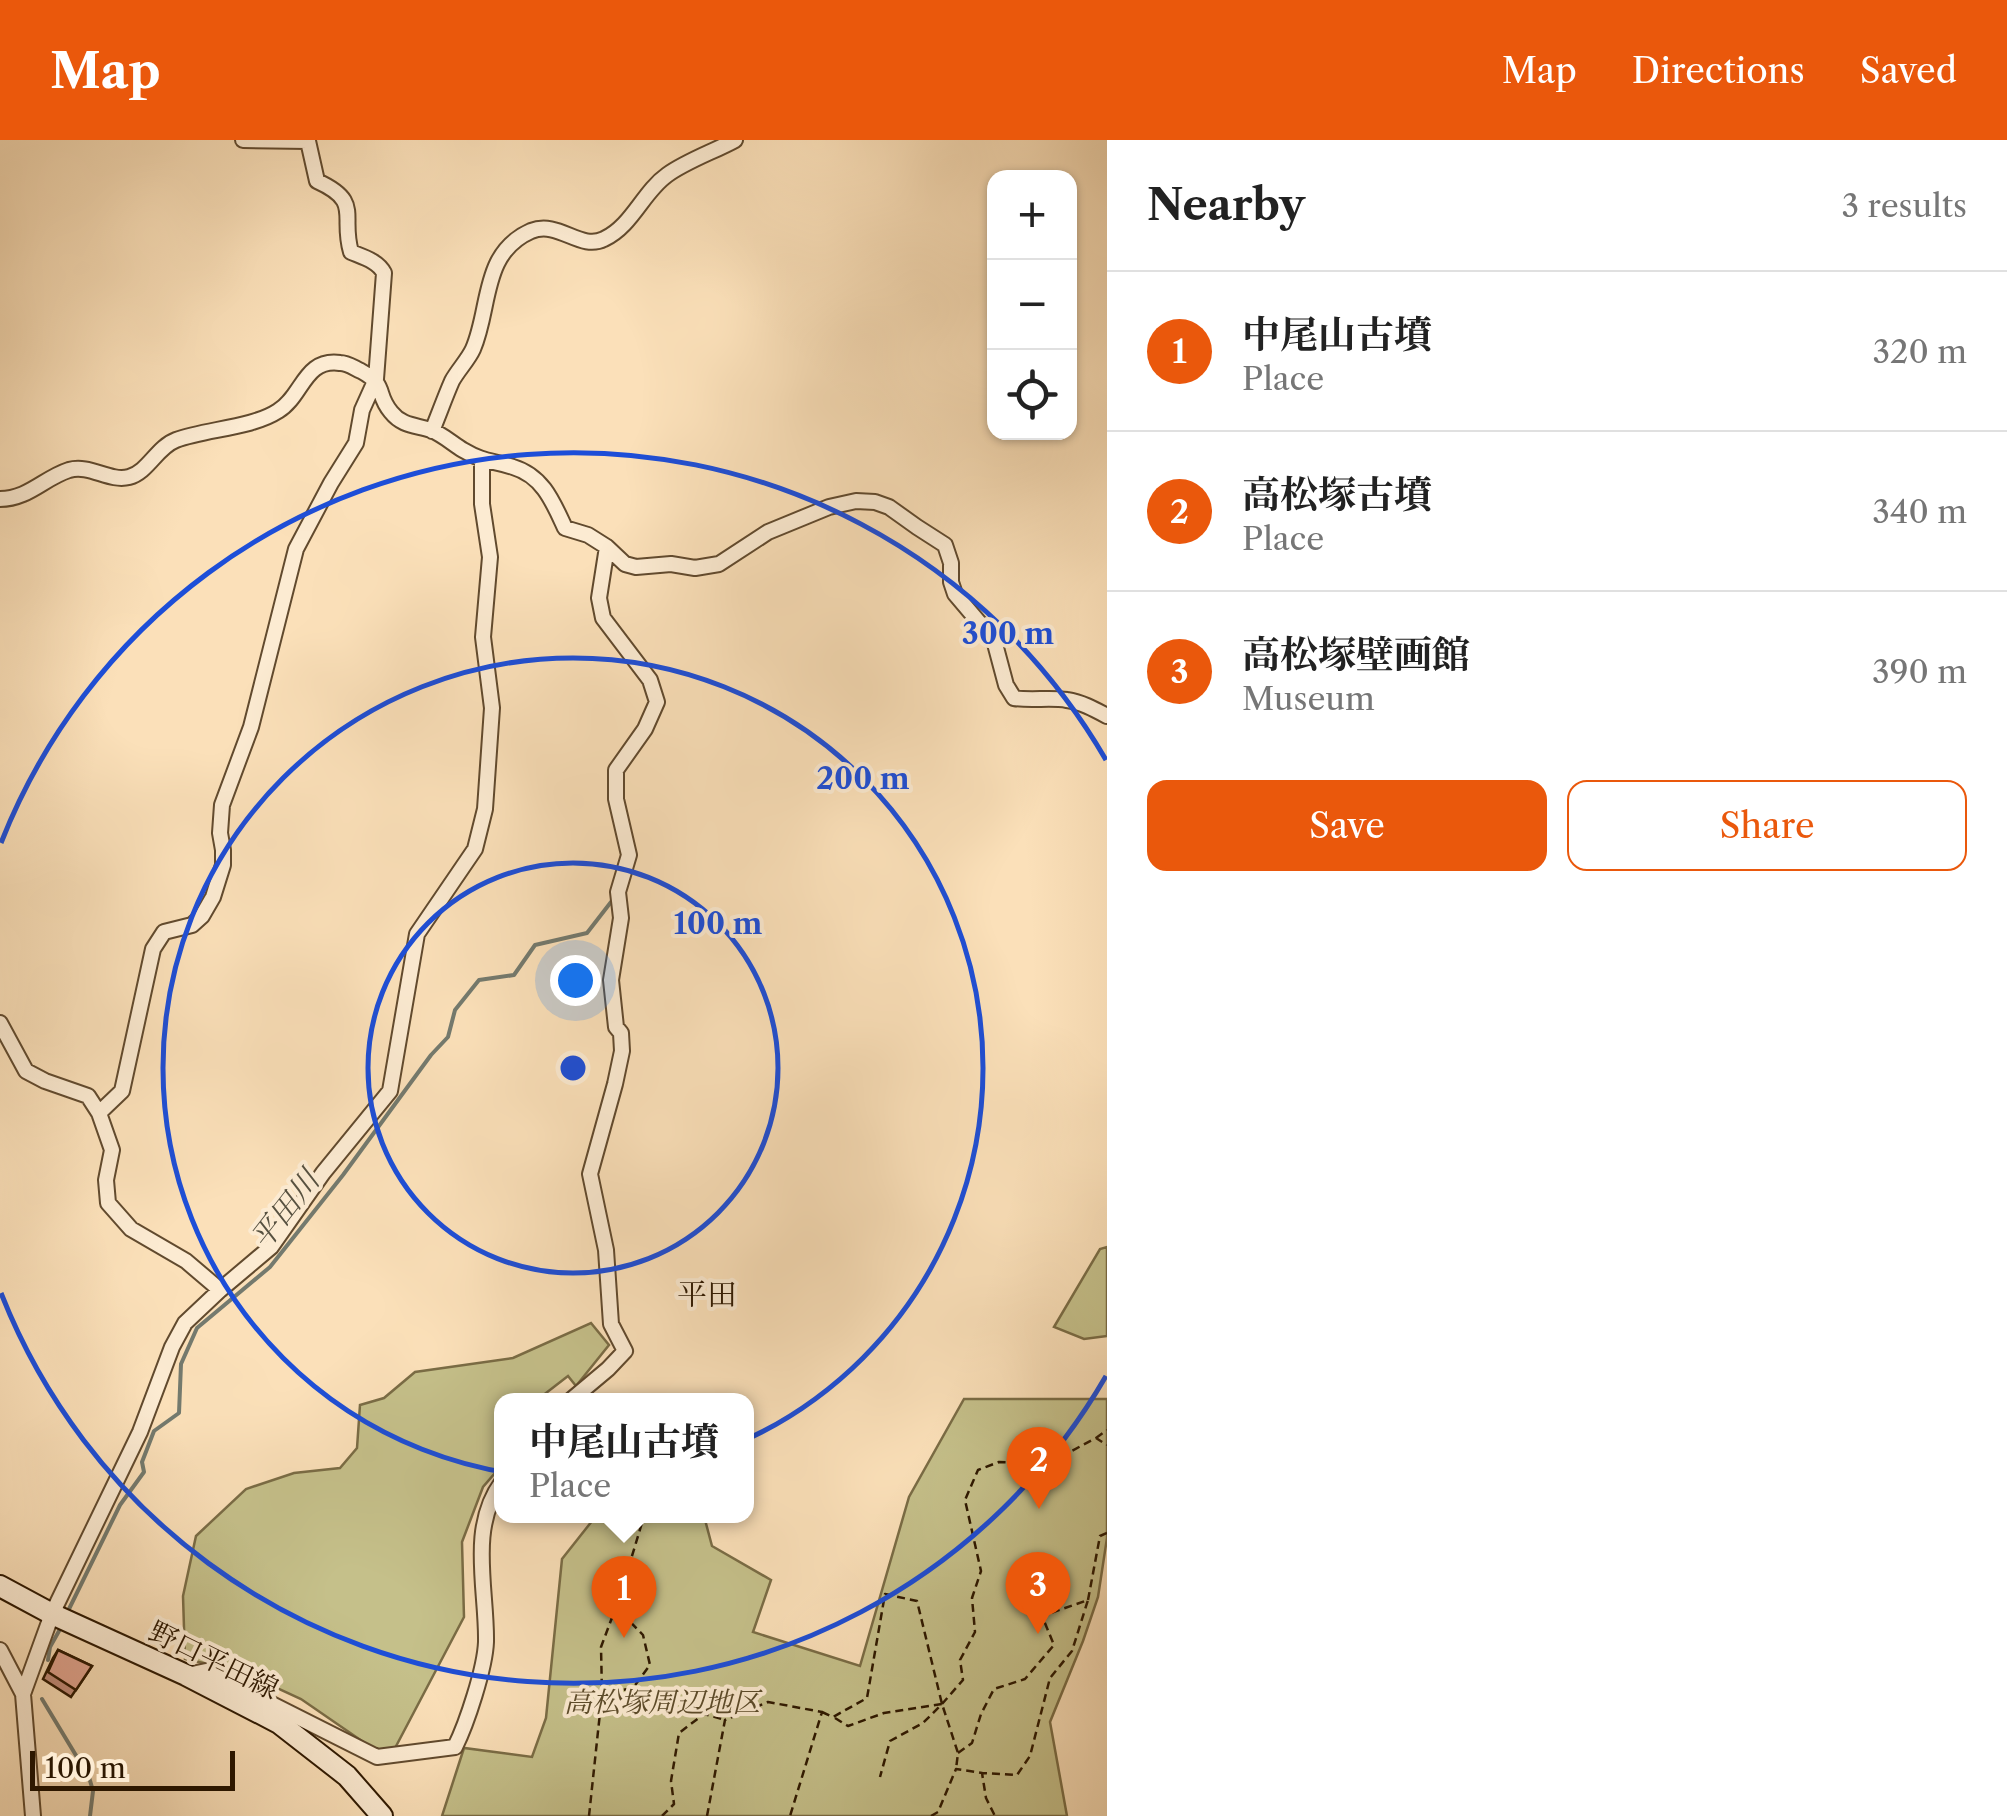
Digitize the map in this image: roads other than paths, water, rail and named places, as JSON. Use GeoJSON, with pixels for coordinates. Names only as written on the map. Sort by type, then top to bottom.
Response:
{"type":"FeatureCollection","features":[{"type":"Feature","properties":{"kind":"main road","name":"野口平田線"},"geometry":{"type":"LineString","coordinates":[[0,1586],[279,1723],[346,1776],[382,1816]]}},
{"type":"Feature","properties":{"kind":"street"},"geometry":{"type":"LineString","coordinates":[[99,1113],[122,1091],[153,949],[164,932],[192,925],[212,897],[223,865],[222,805],[251,726],[296,549],[356,443],[362,410],[376,379],[384,273],[375,262],[351,252],[347,204],[342,196],[317,182],[308,141],[243,140]]}},
{"type":"Feature","properties":{"kind":"street"},"geometry":{"type":"LineString","coordinates":[[432,431],[454,378],[473,349],[494,269],[509,244],[547,227],[600,242],[632,216],[666,175],[736,140]]}},
{"type":"Feature","properties":{"kind":"street"},"geometry":{"type":"LineString","coordinates":[[0,500],[22,496],[70,470],[88,469],[131,477],[172,441],[278,411],[290,401],[305,376],[318,366],[345,363],[376,379],[390,411],[407,426],[432,431],[482,461],[514,467],[536,479],[551,497],[565,528],[588,535],[625,564],[636,567],[671,564],[695,568],[719,564],[768,532],[829,507],[856,501],[889,506],[916,528],[945,544],[954,594],[994,640],[1006,685],[1014,698],[1065,699],[1107,716]]}},
{"type":"Feature","properties":{"kind":"street"},"geometry":{"type":"LineString","coordinates":[[23,1694],[52,1614],[140,1432],[185,1323],[270,1247],[322,1173],[390,1091],[417,934],[475,849],[485,809],[492,708],[483,637],[490,557],[482,504],[482,461]]}},
{"type":"Feature","properties":{"kind":"street"},"geometry":{"type":"LineString","coordinates":[[580,1393],[625,1351],[611,1324],[606,1250],[590,1174],[622,1051],[611,980],[621,918],[618,892],[630,855],[616,799],[616,770],[645,729],[657,702],[650,680],[603,618],[600,598],[607,547]]}},
{"type":"Feature","properties":{"kind":"street"},"geometry":{"type":"LineString","coordinates":[[0,1023],[26,1072],[88,1096],[99,1113],[112,1150],[106,1180],[108,1203],[131,1229],[186,1261],[220,1290]]}},
{"type":"Feature","properties":{"kind":"street"},"geometry":{"type":"LineString","coordinates":[[186,1675],[206,1671],[377,1757],[455,1747],[484,1660],[482,1544],[494,1493]]}},
{"type":"Feature","properties":{"kind":"street"},"geometry":{"type":"LineString","coordinates":[[0,1650],[23,1694],[34,1816]]}},
{"type":"Feature","properties":{"kind":"waterway","name":"平田川"},"geometry":{"type":"LineString","coordinates":[[69,1609],[120,1505],[144,1472],[142,1462],[154,1431],[179,1413],[181,1364],[197,1328],[270,1267],[448,1037],[455,1010],[479,980],[514,975],[535,945],[587,933],[611,902]]}},
{"type":"Feature","properties":{"kind":"waterway","name":"平田川"},"geometry":{"type":"LineString","coordinates":[[48,1660],[59,1631]]}},
{"type":"Feature","properties":{"kind":"waterway","name":"平田川"},"geometry":{"type":"LineString","coordinates":[[42,1699],[89,1777],[93,1791],[90,1816]]}},
{"type":"Feature","properties":{"kind":"place","name":"高松塚古墳"},"geometry":{"type":"Point","coordinates":[1039,1509]}},
{"type":"Feature","properties":{"kind":"place","name":"高松塚壁画館"},"geometry":{"type":"Point","coordinates":[1038,1634]}},
{"type":"Feature","properties":{"kind":"place","name":"中尾山古墳"},"geometry":{"type":"Point","coordinates":[624,1638]}},
{"type":"Feature","properties":{"kind":"district","name":"平田"},"geometry":{"type":"Point","coordinates":[707,1295]}},
{"type":"Feature","properties":{"kind":"park label","name":"高松塚周辺地区"},"geometry":{"type":"Point","coordinates":[662,1702]}}]}
